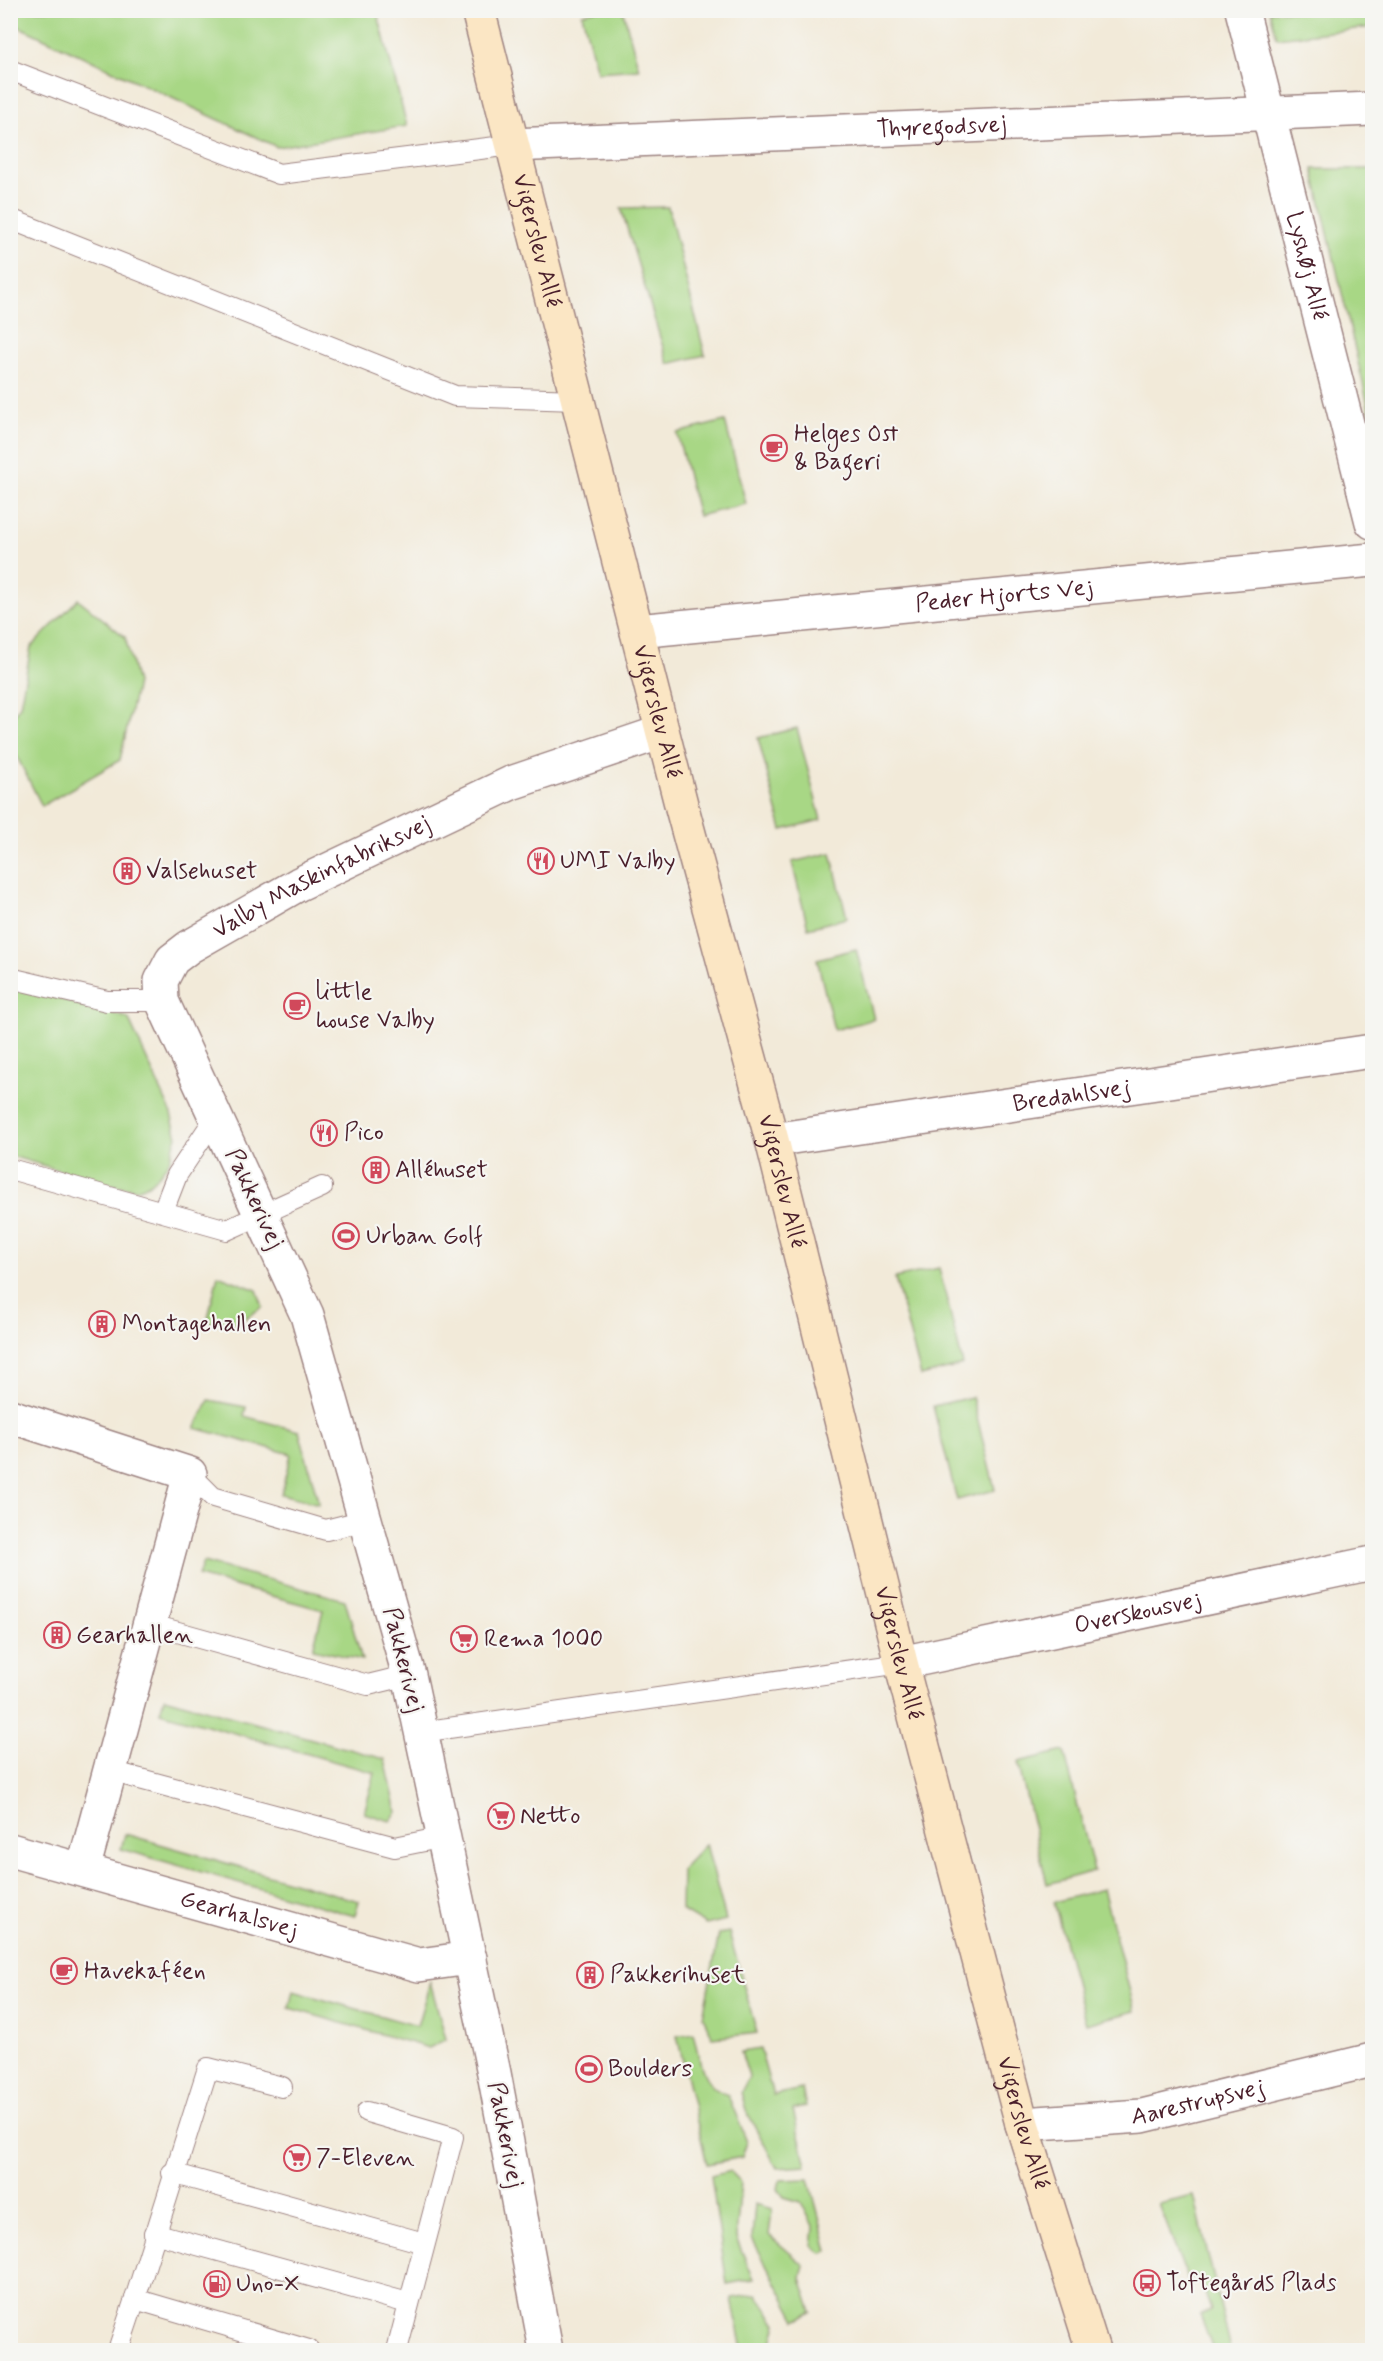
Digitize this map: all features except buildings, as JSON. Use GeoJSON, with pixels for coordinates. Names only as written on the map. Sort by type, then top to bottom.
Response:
{"type":"FeatureCollection","features":[{"type":"Feature","properties":{"kind":"street","name":"Vigerslev Allé"},"geometry":{"type":"LineString","coordinates":[[478,10],[662,732],[772,1140],[901,1663],[1022,2124],[1093,2350]]}},
{"type":"Feature","properties":{"kind":"street","name":"Lyshøj Allé"},"geometry":{"type":"LineString","coordinates":[[1242,10],[1372,522]]}},
{"type":"Feature","properties":{"kind":"street","name":"Thyregodsvej"},"geometry":{"type":"LineString","coordinates":[[512,145],[1372,109]]}},
{"type":"Feature","properties":{"kind":"street","name":"Peder Hjorts Vej"},"geometry":{"type":"LineString","coordinates":[[637,631],[1372,560]]}},
{"type":"Feature","properties":{"kind":"street","name":"Valby Maskinfabriksvej"},"geometry":{"type":"LineString","coordinates":[[162,1001],[161,981],[172,960],[189,947],[299,884],[511,783],[662,732]]}},
{"type":"Feature","properties":{"kind":"street","name":"Pakkerivej"},"geometry":{"type":"LineString","coordinates":[[162,1001],[307,1315],[409,1675],[470,1958],[546,2350]]}},
{"type":"Feature","properties":{"kind":"street","name":"Bredahlsvej"},"geometry":{"type":"LineString","coordinates":[[772,1140],[1372,1051]]}},
{"type":"Feature","properties":{"kind":"street"},"geometry":{"type":"LineString","coordinates":[[10,1416],[190,1474],[83,1870]]}},
{"type":"Feature","properties":{"kind":"street","name":"Overskousvej"},"geometry":{"type":"LineString","coordinates":[[901,1663],[1372,1563]]}},
{"type":"Feature","properties":{"kind":"street","name":"Gearhalsvej"},"geometry":{"type":"LineString","coordinates":[[10,1850],[419,1965],[470,1958]]}},
{"type":"Feature","properties":{"kind":"street","name":"Aarestrupsvej"},"geometry":{"type":"LineString","coordinates":[[1022,2124],[1142,2116],[1372,2060]]}},
{"type":"Feature","properties":{"kind":"lane"},"geometry":{"type":"LineString","coordinates":[[10,70],[279,174],[512,145]]}},
{"type":"Feature","properties":{"kind":"lane"},"geometry":{"type":"LineString","coordinates":[[10,219],[455,396],[577,400]]}},
{"type":"Feature","properties":{"kind":"lane"},"geometry":{"type":"LineString","coordinates":[[10,978],[107,1001],[162,1001]]}},
{"type":"Feature","properties":{"kind":"lane"},"geometry":{"type":"LineString","coordinates":[[163,1211],[177,1175],[215,1118]]}},
{"type":"Feature","properties":{"kind":"lane"},"geometry":{"type":"LineString","coordinates":[[10,1169],[227,1230],[262,1217],[322,1187]]}},
{"type":"Feature","properties":{"kind":"lane"},"geometry":{"type":"LineString","coordinates":[[190,1474],[213,1497],[326,1530],[365,1520]]}},
{"type":"Feature","properties":{"kind":"lane"},"geometry":{"type":"LineString","coordinates":[[149,1624],[368,1685],[409,1675]]}},
{"type":"Feature","properties":{"kind":"lane"},"geometry":{"type":"LineString","coordinates":[[421,1732],[901,1663]]}},
{"type":"Feature","properties":{"kind":"lane"},"geometry":{"type":"LineString","coordinates":[[110,1771],[395,1848],[444,1838]]}},
{"type":"Feature","properties":{"kind":"lane"},"geometry":{"type":"LineString","coordinates":[[118,2350],[172,2173],[208,2068],[282,2087]]}},
{"type":"Feature","properties":{"kind":"lane"},"geometry":{"type":"LineString","coordinates":[[367,2112],[453,2137],[397,2350]]}},
{"type":"Feature","properties":{"kind":"lane"},"geometry":{"type":"LineString","coordinates":[[172,2173],[424,2243]]}},
{"type":"Feature","properties":{"kind":"lane"},"geometry":{"type":"LineString","coordinates":[[154,2233],[408,2303]]}},
{"type":"Feature","properties":{"kind":"lane"},"geometry":{"type":"LineString","coordinates":[[135,2299],[309,2350]]}},
{"type":"Feature","properties":{"kind":"green space"},"geometry":{"type":"Polygon","coordinates":[[[11,10],[377,11],[407,126],[277,147],[11,23],[11,10]]]}},
{"type":"Feature","properties":{"kind":"green space"},"geometry":{"type":"Polygon","coordinates":[[[596,10],[623,11],[639,69],[597,72],[582,14],[596,10]]]}},
{"type":"Feature","properties":{"kind":"green space"},"geometry":{"type":"Polygon","coordinates":[[[1270,11],[1369,11],[1372,27],[1277,38],[1270,11]]]}},
{"type":"Feature","properties":{"kind":"green space"},"geometry":{"type":"Polygon","coordinates":[[[1313,169],[1372,169],[1372,422],[1313,169]]]}},
{"type":"Feature","properties":{"kind":"green space"},"geometry":{"type":"Polygon","coordinates":[[[668,207],[705,355],[668,364],[621,208],[668,207]]]}},
{"type":"Feature","properties":{"kind":"green space"},"geometry":{"type":"Polygon","coordinates":[[[725,421],[746,504],[698,516],[677,433],[725,421]]]}},
{"type":"Feature","properties":{"kind":"green space"},"geometry":{"type":"Polygon","coordinates":[[[78,599],[125,637],[137,683],[120,760],[42,806],[11,745],[11,718],[20,706],[31,647],[78,599]]]}},
{"type":"Feature","properties":{"kind":"green space"},"geometry":{"type":"Polygon","coordinates":[[[797,728],[821,820],[782,830],[758,738],[797,728]]]}},
{"type":"Feature","properties":{"kind":"green space"},"geometry":{"type":"Polygon","coordinates":[[[831,853],[847,918],[808,928],[792,862],[831,853]]]}},
{"type":"Feature","properties":{"kind":"green space"},"geometry":{"type":"Polygon","coordinates":[[[856,949],[874,1019],[834,1030],[817,959],[856,949]]]}},
{"type":"Feature","properties":{"kind":"green space"},"geometry":{"type":"Polygon","coordinates":[[[10,985],[128,1018],[170,1110],[177,1137],[169,1161],[148,1185],[135,1189],[103,1183],[11,1156],[10,985]]]}},
{"type":"Feature","properties":{"kind":"green space"},"geometry":{"type":"Polygon","coordinates":[[[939,1268],[963,1365],[921,1376],[895,1278],[939,1268]]]}},
{"type":"Feature","properties":{"kind":"green space"},"geometry":{"type":"Polygon","coordinates":[[[218,1275],[257,1290],[263,1307],[233,1326],[207,1322],[218,1275]]]}},
{"type":"Feature","properties":{"kind":"green space"},"geometry":{"type":"Polygon","coordinates":[[[972,1397],[995,1490],[957,1500],[933,1406],[972,1397]]]}},
{"type":"Feature","properties":{"kind":"green space"},"geometry":{"type":"Polygon","coordinates":[[[209,1400],[246,1407],[244,1416],[299,1431],[319,1504],[281,1494],[291,1454],[195,1428],[209,1400]]]}},
{"type":"Feature","properties":{"kind":"green space"},"geometry":{"type":"Polygon","coordinates":[[[203,1562],[345,1600],[362,1660],[313,1649],[323,1610],[198,1576],[203,1562]]]}},
{"type":"Feature","properties":{"kind":"green space"},"geometry":{"type":"Polygon","coordinates":[[[164,1698],[385,1759],[397,1812],[390,1821],[364,1813],[375,1773],[160,1712],[164,1698]]]}},
{"type":"Feature","properties":{"kind":"green space"},"geometry":{"type":"Polygon","coordinates":[[[1064,1751],[1094,1871],[1047,1884],[1018,1762],[1064,1751]]]}},
{"type":"Feature","properties":{"kind":"green space"},"geometry":{"type":"Polygon","coordinates":[[[125,1834],[359,1901],[355,1916],[121,1849],[125,1834]]]}},
{"type":"Feature","properties":{"kind":"green space"},"geometry":{"type":"Polygon","coordinates":[[[706,1844],[726,1920],[706,1925],[681,1910],[682,1869],[706,1844]]]}},
{"type":"Feature","properties":{"kind":"green space"},"geometry":{"type":"Polygon","coordinates":[[[1103,1889],[1135,2011],[1086,2024],[1054,1902],[1103,1889]]]}},
{"type":"Feature","properties":{"kind":"green space"},"geometry":{"type":"Polygon","coordinates":[[[729,1932],[757,2033],[713,2038],[703,2017],[719,1934],[729,1932]]]}},
{"type":"Feature","properties":{"kind":"green space"},"geometry":{"type":"Polygon","coordinates":[[[430,1982],[446,2039],[429,2048],[289,2008],[293,1991],[417,2026],[430,1982]]]}},
{"type":"Feature","properties":{"kind":"green space"},"geometry":{"type":"Polygon","coordinates":[[[693,2033],[706,2078],[719,2091],[728,2095],[747,2142],[742,2157],[707,2164],[677,2036],[693,2033]]]}},
{"type":"Feature","properties":{"kind":"green space"},"geometry":{"type":"Polygon","coordinates":[[[760,2049],[773,2095],[802,2089],[806,2106],[793,2110],[806,2166],[777,2168],[746,2110],[741,2092],[749,2077],[741,2052],[760,2049]]]}},
{"type":"Feature","properties":{"kind":"green space"},"geometry":{"type":"Polygon","coordinates":[[[730,2171],[741,2182],[736,2238],[754,2279],[727,2284],[711,2176],[730,2171]]]}},
{"type":"Feature","properties":{"kind":"green space"},"geometry":{"type":"Polygon","coordinates":[[[809,2179],[828,2251],[821,2253],[812,2246],[814,2228],[801,2202],[784,2197],[778,2189],[780,2180],[809,2179]]]}},
{"type":"Feature","properties":{"kind":"green space"},"geometry":{"type":"Polygon","coordinates":[[[1194,2196],[1231,2350],[1213,2350],[1200,2315],[1211,2310],[1199,2276],[1187,2278],[1159,2204],[1194,2196]]]}},
{"type":"Feature","properties":{"kind":"green space"},"geometry":{"type":"Polygon","coordinates":[[[755,2204],[772,2209],[769,2235],[804,2265],[801,2278],[812,2312],[796,2320],[752,2238],[755,2204]]]}},
{"type":"Feature","properties":{"kind":"green space"},"geometry":{"type":"Polygon","coordinates":[[[757,2294],[777,2324],[770,2350],[742,2350],[732,2298],[757,2294]]]}},
{"type":"Feature","properties":{"kind":"place","name":"Helges Ost & Bageri"},"geometry":{"type":"Point","coordinates":[774,448]}},
{"type":"Feature","properties":{"kind":"place","name":"UMI Valby"},"geometry":{"type":"Point","coordinates":[541,861]}},
{"type":"Feature","properties":{"kind":"place","name":"Valsehuset"},"geometry":{"type":"Point","coordinates":[127,871]}},
{"type":"Feature","properties":{"kind":"place","name":"little house Valby"},"geometry":{"type":"Point","coordinates":[297,1006]}},
{"type":"Feature","properties":{"kind":"place","name":"Pico"},"geometry":{"type":"Point","coordinates":[324,1133]}},
{"type":"Feature","properties":{"kind":"place","name":"Alléhuset"},"geometry":{"type":"Point","coordinates":[376,1170]}},
{"type":"Feature","properties":{"kind":"place","name":"Urban Golf"},"geometry":{"type":"Point","coordinates":[346,1236]}},
{"type":"Feature","properties":{"kind":"place","name":"Montagehallen"},"geometry":{"type":"Point","coordinates":[102,1324]}},
{"type":"Feature","properties":{"kind":"place","name":"Gearhallen"},"geometry":{"type":"Point","coordinates":[57,1635]}},
{"type":"Feature","properties":{"kind":"place","name":"Rema 1000"},"geometry":{"type":"Point","coordinates":[464,1639]}},
{"type":"Feature","properties":{"kind":"place","name":"Netto"},"geometry":{"type":"Point","coordinates":[501,1816]}},
{"type":"Feature","properties":{"kind":"place","name":"Havekaféen"},"geometry":{"type":"Point","coordinates":[64,1971]}},
{"type":"Feature","properties":{"kind":"place","name":"Pakkerihuset"},"geometry":{"type":"Point","coordinates":[590,1975]}},
{"type":"Feature","properties":{"kind":"place","name":"Boulders"},"geometry":{"type":"Point","coordinates":[589,2069]}},
{"type":"Feature","properties":{"kind":"place","name":"7-Eleven"},"geometry":{"type":"Point","coordinates":[297,2158]}},
{"type":"Feature","properties":{"kind":"place","name":"Toftegårds Plads"},"geometry":{"type":"Point","coordinates":[1147,2283]}},
{"type":"Feature","properties":{"kind":"place","name":"Uno-X"},"geometry":{"type":"Point","coordinates":[217,2284]}}]}
